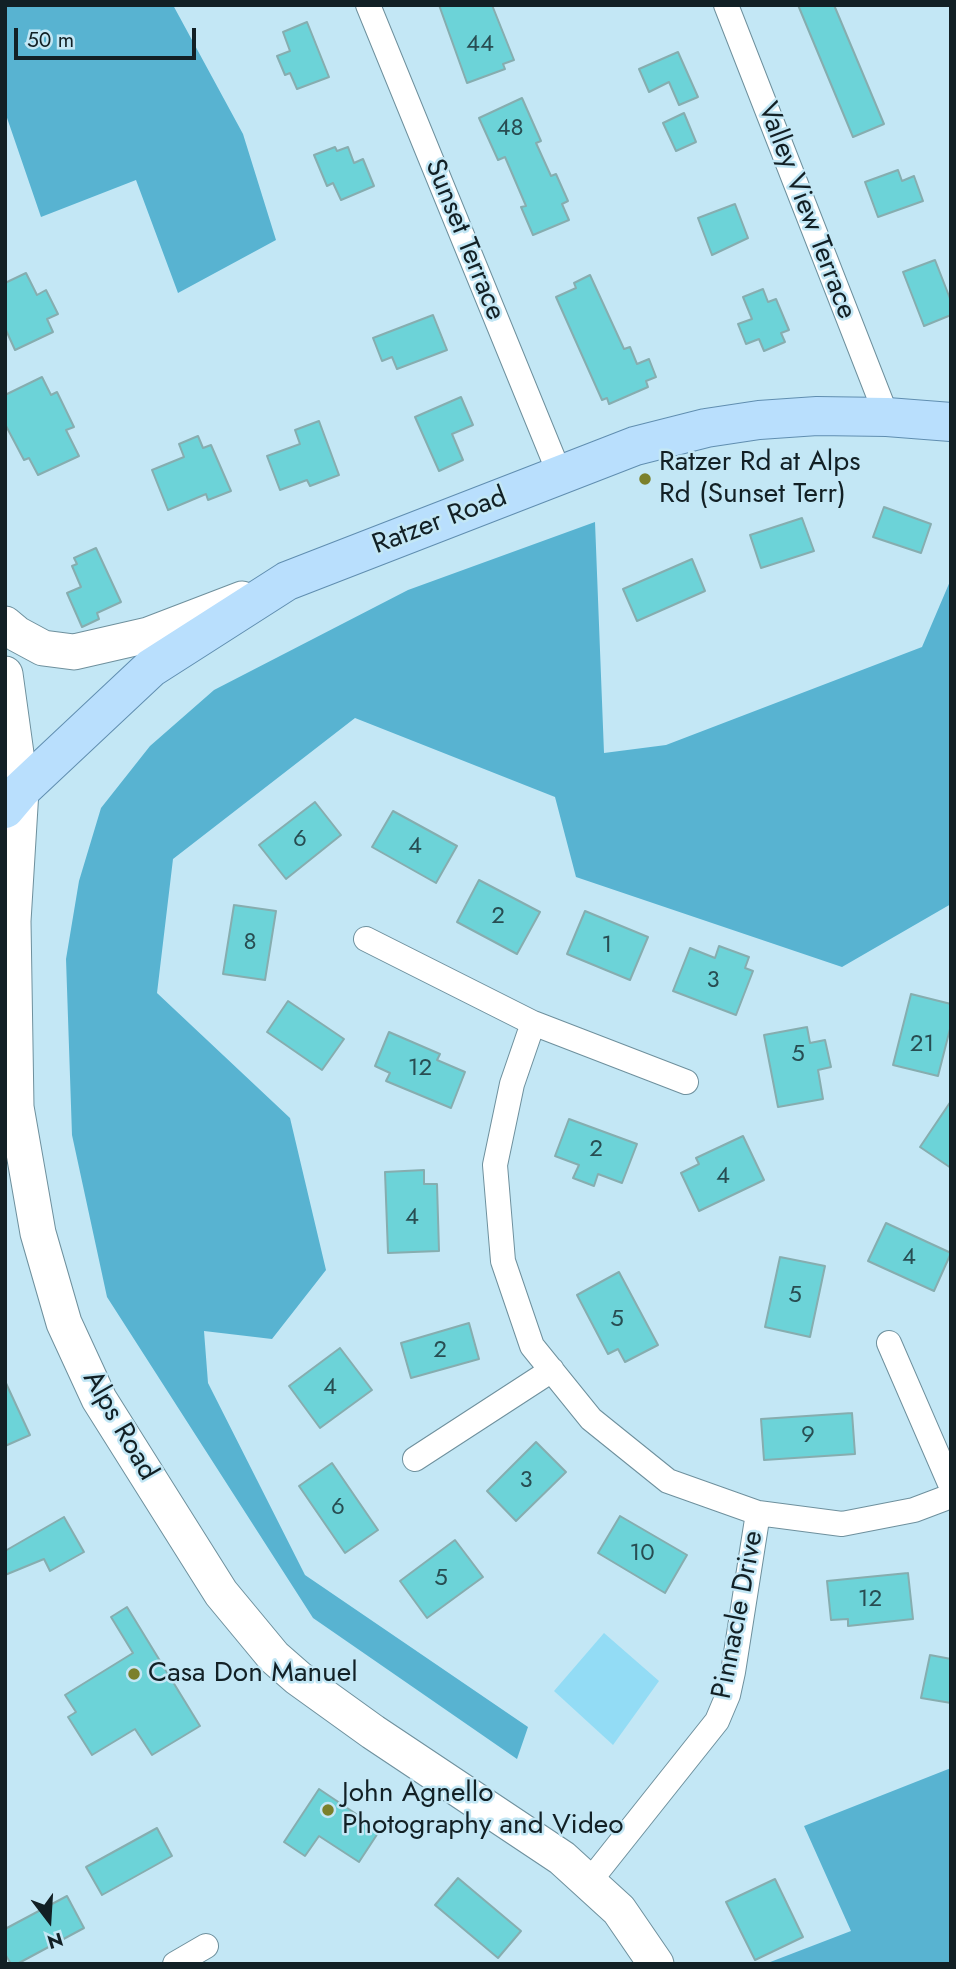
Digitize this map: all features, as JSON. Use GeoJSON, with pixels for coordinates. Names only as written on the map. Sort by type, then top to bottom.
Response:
{"type":"FeatureCollection","features":[{"type":"Feature","properties":{"kind":"main road","name":"Ratzer Road"},"geometry":{"type":"LineString","coordinates":[[13,799],[151,668],[287,582],[635,446],[706,428],[759,420],[806,417],[887,416],[951,422]]}},
{"type":"Feature","properties":{"kind":"main road"},"geometry":{"type":"LineString","coordinates":[[5,624],[16,634],[43,648],[74,652],[148,635],[287,582]]}},
{"type":"Feature","properties":{"kind":"main road","name":"Alps Road"},"geometry":{"type":"LineString","coordinates":[[5,674],[13,799],[16,1107],[38,1233],[64,1323],[99,1399],[220,1593],[268,1651],[298,1678],[373,1732],[562,1858],[620,1910],[656,1964]]}},
{"type":"Feature","properties":{"kind":"main road"},"geometry":{"type":"LineString","coordinates":[[5,1070],[16,1107]]}},
{"type":"Feature","properties":{"kind":"street","name":"Sunset Terrace"},"geometry":{"type":"LineString","coordinates":[[368,5],[560,475]]}},
{"type":"Feature","properties":{"kind":"street","name":"Valley View Terrace"},"geometry":{"type":"LineString","coordinates":[[726,5],[887,416]]}},
{"type":"Feature","properties":{"kind":"street"},"geometry":{"type":"LineString","coordinates":[[366,939],[533,1023],[687,1082]]}},
{"type":"Feature","properties":{"kind":"street"},"geometry":{"type":"LineString","coordinates":[[533,1023],[512,1084],[495,1165],[503,1261],[532,1346],[591,1419],[667,1481],[758,1513],[842,1524],[914,1510],[951,1496]]}},
{"type":"Feature","properties":{"kind":"street"},"geometry":{"type":"LineString","coordinates":[[889,1343],[951,1486]]}},
{"type":"Feature","properties":{"kind":"street"},"geometry":{"type":"LineString","coordinates":[[415,1459],[552,1370]]}},
{"type":"Feature","properties":{"kind":"street","name":"Pinnacle Drive"},"geometry":{"type":"LineString","coordinates":[[589,1882],[717,1721],[728,1695],[733,1672],[758,1513]]}},
{"type":"Feature","properties":{"kind":"street"},"geometry":{"type":"LineString","coordinates":[[175,1964],[206,1946]]}},
{"type":"Feature","properties":{"kind":"shaded area"},"geometry":{"type":"Polygon","coordinates":[[[5,5],[173,5],[243,134],[276,240],[178,293],[136,180],[41,217],[5,112],[5,5]]]}},
{"type":"Feature","properties":{"kind":"shaded area"},"geometry":{"type":"Polygon","coordinates":[[[595,522],[604,753],[666,745],[922,647],[951,579],[951,904],[842,967],[576,877],[555,797],[355,718],[173,859],[157,993],[290,1118],[326,1270],[272,1339],[204,1331],[208,1383],[305,1575],[528,1727],[517,1759],[313,1618],[107,1297],[72,1135],[66,959],[79,881],[101,808],[150,746],[214,690],[408,590],[595,522]]]}},
{"type":"Feature","properties":{"kind":"shaded area"},"geometry":{"type":"Polygon","coordinates":[[[604,1633],[659,1681],[613,1745],[554,1691],[604,1633]]]}},
{"type":"Feature","properties":{"kind":"shaded area"},"geometry":{"type":"Polygon","coordinates":[[[951,1768],[951,1964],[765,1964],[851,1931],[804,1826],[951,1768]]]}},
{"type":"Feature","properties":{"kind":"building"},"geometry":{"type":"Polygon","coordinates":[[[439,5],[492,5],[514,60],[503,64],[505,69],[467,83],[439,5]]]}},
{"type":"Feature","properties":{"kind":"building"},"geometry":{"type":"Polygon","coordinates":[[[798,5],[834,5],[884,124],[853,137],[798,5]]]}},
{"type":"Feature","properties":{"kind":"building"},"geometry":{"type":"Polygon","coordinates":[[[307,22],[329,77],[297,89],[290,73],[285,75],[277,56],[290,51],[283,32],[307,22]]]}},
{"type":"Feature","properties":{"kind":"building"},"geometry":{"type":"Polygon","coordinates":[[[678,52],[698,97],[679,105],[669,82],[649,92],[639,69],[678,52]]]}},
{"type":"Feature","properties":{"kind":"building"},"geometry":{"type":"Polygon","coordinates":[[[522,98],[541,141],[536,143],[551,176],[556,174],[568,201],[562,204],[569,220],[533,235],[521,207],[526,206],[505,157],[498,160],[479,118],[522,98]]]}},
{"type":"Feature","properties":{"kind":"building"},"geometry":{"type":"Polygon","coordinates":[[[684,113],[696,142],[676,151],[663,123],[684,113]]]}},
{"type":"Feature","properties":{"kind":"building"},"geometry":{"type":"Polygon","coordinates":[[[335,147],[337,151],[348,147],[354,163],[363,159],[374,186],[341,200],[333,183],[327,186],[314,155],[335,147]]]}},
{"type":"Feature","properties":{"kind":"building"},"geometry":{"type":"Polygon","coordinates":[[[898,170],[902,181],[914,176],[923,201],[878,217],[865,182],[898,170]]]}},
{"type":"Feature","properties":{"kind":"building"},"geometry":{"type":"Polygon","coordinates":[[[735,204],[748,238],[712,255],[698,218],[735,204]]]}},
{"type":"Feature","properties":{"kind":"building"},"geometry":{"type":"Polygon","coordinates":[[[935,260],[951,301],[951,315],[924,326],[903,272],[935,260]]]}},
{"type":"Feature","properties":{"kind":"building"},"geometry":{"type":"Polygon","coordinates":[[[26,273],[37,295],[46,290],[58,314],[47,319],[53,332],[15,350],[5,328],[5,283],[26,273]]]}},
{"type":"Feature","properties":{"kind":"building"},"geometry":{"type":"Polygon","coordinates":[[[590,275],[624,349],[630,347],[637,364],[649,359],[656,377],[646,381],[648,387],[609,404],[607,398],[602,400],[556,297],[576,288],[574,283],[590,275]]]}},
{"type":"Feature","properties":{"kind":"building"},"geometry":{"type":"Polygon","coordinates":[[[763,289],[768,302],[776,299],[789,330],[781,333],[785,342],[764,351],[759,339],[746,344],[738,324],[752,319],[743,297],[763,289]]]}},
{"type":"Feature","properties":{"kind":"building"},"geometry":{"type":"Polygon","coordinates":[[[433,315],[447,350],[397,369],[392,357],[382,361],[373,338],[433,315]]]}},
{"type":"Feature","properties":{"kind":"building"},"geometry":{"type":"Polygon","coordinates":[[[42,377],[51,395],[57,392],[74,427],[66,430],[79,456],[38,475],[29,458],[24,460],[5,424],[5,395],[42,377]]]}},
{"type":"Feature","properties":{"kind":"building"},"geometry":{"type":"Polygon","coordinates":[[[461,397],[473,425],[452,434],[463,460],[439,471],[415,417],[461,397]]]}},
{"type":"Feature","properties":{"kind":"building"},"geometry":{"type":"Polygon","coordinates":[[[319,421],[339,475],[310,486],[307,480],[280,490],[267,456],[300,444],[295,430],[319,421]]]}},
{"type":"Feature","properties":{"kind":"building"},"geometry":{"type":"Polygon","coordinates":[[[198,436],[203,448],[211,445],[231,491],[208,500],[206,494],[168,510],[152,470],[184,457],[179,444],[198,436]]]}},
{"type":"Feature","properties":{"kind":"building"},"geometry":{"type":"Polygon","coordinates":[[[884,507],[931,524],[921,553],[873,537],[884,507]]]}},
{"type":"Feature","properties":{"kind":"building"},"geometry":{"type":"Polygon","coordinates":[[[802,518],[814,551],[761,568],[750,535],[802,518]]]}},
{"type":"Feature","properties":{"kind":"building"},"geometry":{"type":"Polygon","coordinates":[[[96,548],[121,602],[97,613],[99,619],[82,627],[67,593],[81,587],[72,566],[77,564],[74,558],[96,548]]]}},
{"type":"Feature","properties":{"kind":"building"},"geometry":{"type":"Polygon","coordinates":[[[692,559],[705,591],[637,621],[623,589],[692,559]]]}},
{"type":"Feature","properties":{"kind":"building"},"geometry":{"type":"Polygon","coordinates":[[[315,802],[341,835],[286,879],[259,845],[315,802]]]}},
{"type":"Feature","properties":{"kind":"building"},"geometry":{"type":"Polygon","coordinates":[[[393,811],[457,846],[436,883],[372,847],[393,811]]]}},
{"type":"Feature","properties":{"kind":"building"},"geometry":{"type":"Polygon","coordinates":[[[479,880],[540,912],[517,954],[457,922],[479,880]]]}},
{"type":"Feature","properties":{"kind":"building"},"geometry":{"type":"Polygon","coordinates":[[[234,905],[276,911],[265,980],[223,974],[234,905]]]}},
{"type":"Feature","properties":{"kind":"building"},"geometry":{"type":"Polygon","coordinates":[[[585,911],[648,937],[630,980],[567,954],[585,911]]]}},
{"type":"Feature","properties":{"kind":"building"},"geometry":{"type":"Polygon","coordinates":[[[719,946],[749,957],[745,968],[753,971],[736,1015],[673,991],[690,948],[715,958],[719,946]]]}},
{"type":"Feature","properties":{"kind":"building"},"geometry":{"type":"Polygon","coordinates":[[[911,994],[951,1004],[951,1025],[938,1076],[893,1065],[911,994]]]}},
{"type":"Feature","properties":{"kind":"building"},"geometry":{"type":"Polygon","coordinates":[[[288,1001],[344,1039],[322,1070],[267,1032],[288,1001]]]}},
{"type":"Feature","properties":{"kind":"building"},"geometry":{"type":"Polygon","coordinates":[[[807,1027],[810,1043],[825,1040],[831,1067],[818,1070],[823,1099],[778,1107],[764,1035],[807,1027]]]}},
{"type":"Feature","properties":{"kind":"building"},"geometry":{"type":"Polygon","coordinates":[[[389,1032],[440,1054],[437,1060],[465,1072],[451,1108],[386,1081],[390,1073],[375,1066],[389,1032]]]}},
{"type":"Feature","properties":{"kind":"building"},"geometry":{"type":"Polygon","coordinates":[[[951,1101],[951,1168],[920,1147],[951,1101]]]}},
{"type":"Feature","properties":{"kind":"building"},"geometry":{"type":"Polygon","coordinates":[[[569,1119],[637,1144],[622,1183],[598,1174],[594,1186],[573,1178],[579,1165],[555,1156],[569,1119]]]}},
{"type":"Feature","properties":{"kind":"building"},"geometry":{"type":"Polygon","coordinates":[[[743,1136],[764,1180],[699,1211],[681,1173],[699,1164],[696,1158],[743,1136]]]}},
{"type":"Feature","properties":{"kind":"building"},"geometry":{"type":"Polygon","coordinates":[[[424,1170],[424,1184],[437,1184],[439,1251],[388,1253],[385,1172],[424,1170]]]}},
{"type":"Feature","properties":{"kind":"building"},"geometry":{"type":"Polygon","coordinates":[[[886,1223],[951,1253],[934,1291],[868,1261],[886,1223]]]}},
{"type":"Feature","properties":{"kind":"building"},"geometry":{"type":"Polygon","coordinates":[[[780,1257],[825,1266],[810,1337],[765,1327],[780,1257]]]}},
{"type":"Feature","properties":{"kind":"building"},"geometry":{"type":"Polygon","coordinates":[[[619,1272],[658,1345],[625,1362],[618,1349],[608,1354],[577,1295],[619,1272]]]}},
{"type":"Feature","properties":{"kind":"building"},"geometry":{"type":"Polygon","coordinates":[[[469,1323],[479,1359],[411,1378],[401,1343],[469,1323]]]}},
{"type":"Feature","properties":{"kind":"building"},"geometry":{"type":"Polygon","coordinates":[[[340,1348],[372,1390],[320,1428],[289,1386],[340,1348]]]}},
{"type":"Feature","properties":{"kind":"building"},"geometry":{"type":"Polygon","coordinates":[[[5,1381],[30,1435],[5,1446],[5,1381]]]}},
{"type":"Feature","properties":{"kind":"building"},"geometry":{"type":"Polygon","coordinates":[[[852,1413],[855,1454],[764,1460],[761,1419],[852,1413]]]}},
{"type":"Feature","properties":{"kind":"building"},"geometry":{"type":"Polygon","coordinates":[[[536,1442],[566,1472],[516,1521],[487,1491],[536,1442]]]}},
{"type":"Feature","properties":{"kind":"building"},"geometry":{"type":"Polygon","coordinates":[[[332,1463],[378,1530],[345,1553],[299,1486],[332,1463]]]}},
{"type":"Feature","properties":{"kind":"building"},"geometry":{"type":"Polygon","coordinates":[[[620,1516],[687,1555],[665,1593],[598,1553],[620,1516]]]}},
{"type":"Feature","properties":{"kind":"building"},"geometry":{"type":"Polygon","coordinates":[[[64,1517],[84,1552],[50,1571],[44,1559],[5,1575],[5,1551],[64,1517]]]}},
{"type":"Feature","properties":{"kind":"building"},"geometry":{"type":"Polygon","coordinates":[[[455,1540],[483,1577],[427,1618],[400,1581],[455,1540]]]}},
{"type":"Feature","properties":{"kind":"building"},"geometry":{"type":"Polygon","coordinates":[[[908,1573],[913,1619],[848,1626],[848,1619],[831,1620],[827,1581],[908,1573]]]}},
{"type":"Feature","properties":{"kind":"building","name":"Casa Don Manuel"},"geometry":{"type":"Polygon","coordinates":[[[127,1607],[200,1726],[152,1755],[135,1729],[92,1755],[68,1717],[76,1712],[65,1695],[133,1653],[111,1617],[127,1607]]]}},
{"type":"Feature","properties":{"kind":"building"},"geometry":{"type":"Polygon","coordinates":[[[930,1655],[951,1659],[951,1703],[921,1698],[930,1655]]]}},
{"type":"Feature","properties":{"kind":"building","name":"John Agnello Photography and Video"},"geometry":{"type":"Polygon","coordinates":[[[319,1789],[380,1830],[359,1862],[319,1836],[305,1856],[284,1842],[319,1789]]]}},
{"type":"Feature","properties":{"kind":"building"},"geometry":{"type":"Polygon","coordinates":[[[157,1828],[172,1856],[102,1895],[86,1867],[157,1828]]]}},
{"type":"Feature","properties":{"kind":"building"},"geometry":{"type":"Polygon","coordinates":[[[458,1878],[521,1931],[498,1958],[435,1905],[458,1878]]]}},
{"type":"Feature","properties":{"kind":"building"},"geometry":{"type":"Polygon","coordinates":[[[775,1879],[803,1937],[755,1960],[726,1902],[775,1879]]]}},
{"type":"Feature","properties":{"kind":"building"},"geometry":{"type":"Polygon","coordinates":[[[67,1896],[84,1928],[17,1964],[11,1964],[5,1954],[5,1929],[67,1896]]]}},
{"type":"Feature","properties":{"kind":"place","name":"Ratzer Rd at Alps Rd (Sunset Terr)"},"geometry":{"type":"Point","coordinates":[645,479]}},
{"type":"Feature","properties":{"kind":"place","name":"Casa Don Manuel"},"geometry":{"type":"Point","coordinates":[134,1674]}},
{"type":"Feature","properties":{"kind":"place","name":"John Agnello Photography and Video"},"geometry":{"type":"Point","coordinates":[328,1810]}}]}
